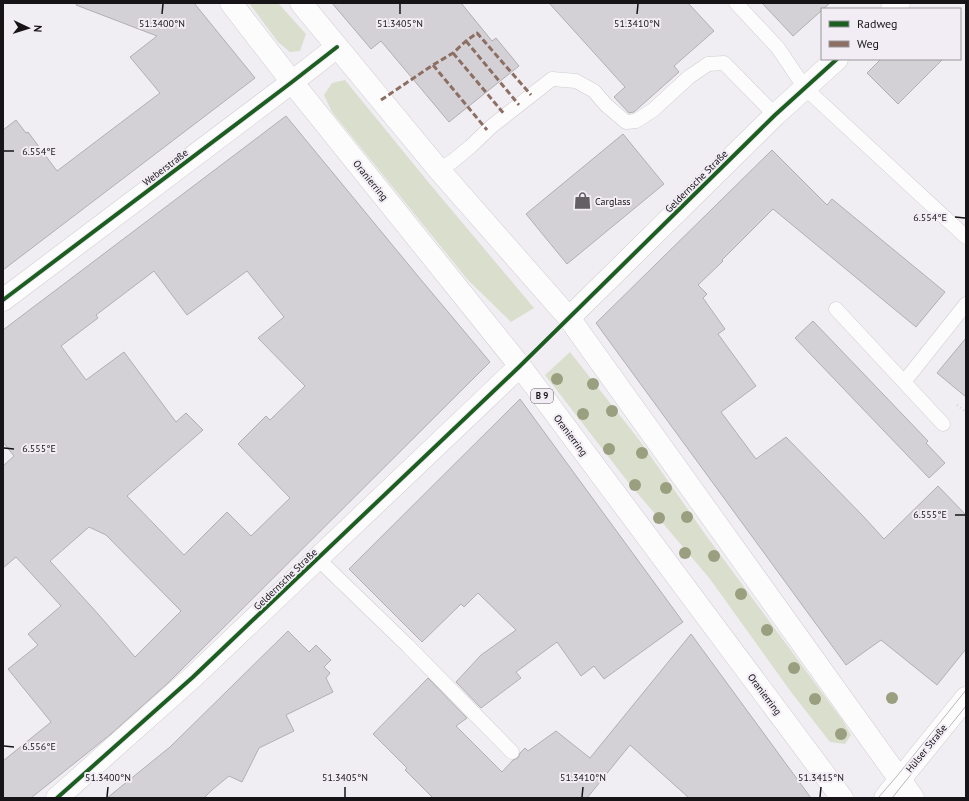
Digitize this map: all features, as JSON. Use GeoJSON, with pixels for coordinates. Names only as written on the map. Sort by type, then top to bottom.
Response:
{"type":"FeatureCollection","features":[{"type":"Feature","properties":{"kind":"main road","name":"Oranierring"},"geometry":{"type":"LineString","coordinates":[[231,3],[292,82],[520,366],[842,798]]}},
{"type":"Feature","properties":{"kind":"main road"},"geometry":{"type":"LineString","coordinates":[[301,3],[438,170],[569,318],[913,798]]}},
{"type":"Feature","properties":{"kind":"main road","name":"Weberstraße"},"geometry":{"type":"LineString","coordinates":[[3,300],[337,47]]}},
{"type":"Feature","properties":{"kind":"main road","name":"Geldernsche Straße"},"geometry":{"type":"LineString","coordinates":[[569,318],[775,115],[836,60]]}},
{"type":"Feature","properties":{"kind":"main road","name":"Geldernsche Straße"},"geometry":{"type":"LineString","coordinates":[[57,798],[193,678],[520,366]]}},
{"type":"Feature","properties":{"kind":"main road","name":"Hülser Straße"},"geometry":{"type":"LineString","coordinates":[[885,798],[966,698]]}},
{"type":"Feature","properties":{"kind":"lane"},"geometry":{"type":"LineString","coordinates":[[736,3],[778,48],[805,88],[966,237]]}},
{"type":"Feature","properties":{"kind":"lane"},"geometry":{"type":"LineString","coordinates":[[438,170],[453,161],[492,126],[552,79],[576,80],[594,91],[606,105],[626,122],[636,121],[653,110],[689,77],[708,64],[724,64],[775,115]]}},
{"type":"Feature","properties":{"kind":"lane"},"geometry":{"type":"LineString","coordinates":[[904,382],[966,304]]}},
{"type":"Feature","properties":{"kind":"lane"},"geometry":{"type":"LineString","coordinates":[[836,309],[942,424]]}},
{"type":"Feature","properties":{"kind":"lane"},"geometry":{"type":"LineString","coordinates":[[318,559],[407,644],[512,752]]}},
{"type":"Feature","properties":{"kind":"green space"},"geometry":{"type":"Polygon","coordinates":[[[249,3],[278,3],[306,34],[300,51],[290,52],[278,42],[249,3]]]}},
{"type":"Feature","properties":{"kind":"green space"},"geometry":{"type":"Polygon","coordinates":[[[345,80],[534,308],[511,322],[467,279],[332,112],[324,95],[332,83],[345,80]]]}},
{"type":"Feature","properties":{"kind":"green space"},"geometry":{"type":"Polygon","coordinates":[[[570,352],[640,441],[705,534],[843,721],[851,735],[845,744],[830,742],[791,692],[710,579],[628,482],[545,375],[570,352]]]}},
{"type":"Feature","properties":{"kind":"building"},"geometry":{"type":"Polygon","coordinates":[[[77,3],[194,3],[255,78],[3,270],[3,130],[16,120],[26,133],[28,132],[57,171],[160,93],[130,57],[157,36],[76,5],[77,3]]]}},
{"type":"Feature","properties":{"kind":"building"},"geometry":{"type":"Polygon","coordinates":[[[332,3],[461,3],[492,41],[496,38],[519,66],[449,122],[381,41],[371,49],[332,3]]]}},
{"type":"Feature","properties":{"kind":"building"},"geometry":{"type":"Polygon","coordinates":[[[549,3],[688,3],[714,31],[674,66],[679,72],[634,112],[629,113],[614,97],[625,87],[549,3]]]}},
{"type":"Feature","properties":{"kind":"building"},"geometry":{"type":"Polygon","coordinates":[[[762,3],[830,3],[824,8],[821,8],[821,11],[793,36],[762,3]]]}},
{"type":"Feature","properties":{"kind":"building"},"geometry":{"type":"Polygon","coordinates":[[[880,60],[942,60],[898,104],[867,73],[880,60]]]}},
{"type":"Feature","properties":{"kind":"building"},"geometry":{"type":"Polygon","coordinates":[[[286,116],[490,362],[169,682],[111,734],[31,798],[3,798],[3,761],[51,722],[8,669],[38,645],[28,634],[61,606],[16,557],[3,568],[3,466],[14,456],[3,442],[3,330],[286,116]],[[154,271],[96,315],[98,318],[61,346],[86,380],[124,352],[176,422],[186,413],[203,430],[127,496],[184,555],[227,512],[251,536],[290,498],[238,444],[266,416],[270,420],[305,386],[258,338],[284,317],[247,271],[187,315],[154,271]],[[89,527],[50,561],[135,657],[181,611],[106,535],[89,527]]]}},
{"type":"Feature","properties":{"kind":"building"},"geometry":{"type":"Polygon","coordinates":[[[623,134],[664,184],[567,264],[526,214],[623,134]]]}},
{"type":"Feature","properties":{"kind":"building"},"geometry":{"type":"Polygon","coordinates":[[[772,150],[827,205],[832,199],[945,292],[916,327],[773,209],[698,285],[707,294],[703,298],[725,329],[718,334],[756,386],[721,412],[756,459],[786,437],[884,539],[938,486],[966,515],[966,649],[937,685],[881,640],[846,665],[596,323],[772,150]]]}},
{"type":"Feature","properties":{"kind":"building"},"geometry":{"type":"Polygon","coordinates":[[[813,321],[928,441],[926,443],[945,463],[929,478],[795,338],[813,321]]]}},
{"type":"Feature","properties":{"kind":"building"},"geometry":{"type":"Polygon","coordinates":[[[966,338],[966,397],[937,373],[966,338]]]}},
{"type":"Feature","properties":{"kind":"building"},"geometry":{"type":"Polygon","coordinates":[[[520,399],[683,622],[604,679],[594,666],[581,676],[557,642],[516,672],[521,678],[481,708],[456,682],[481,655],[516,630],[478,593],[464,607],[461,604],[422,642],[349,569],[520,399]]]}},
{"type":"Feature","properties":{"kind":"building"},"geometry":{"type":"Polygon","coordinates":[[[288,631],[309,652],[316,645],[331,660],[324,667],[330,673],[326,678],[333,692],[286,715],[294,731],[259,748],[242,782],[229,776],[204,798],[107,798],[170,747],[288,631]]]}},
{"type":"Feature","properties":{"kind":"building"},"geometry":{"type":"Polygon","coordinates":[[[691,634],[811,798],[689,798],[630,745],[587,798],[433,798],[405,770],[407,768],[373,734],[428,678],[467,718],[456,726],[502,772],[513,760],[518,758],[520,753],[525,748],[528,751],[556,731],[590,758],[691,634]]]}},
{"type":"Feature","properties":{"kind":"tram line"},"geometry":{"type":"LineString","coordinates":[[878,798],[966,690]]}},
{"type":"Feature","properties":{"kind":"tram line"},"geometry":{"type":"LineString","coordinates":[[892,798],[966,706]]}},
{"type":"Feature","properties":{"kind":"marked path"},"geometry":{"type":"LineString","coordinates":[[381,100],[453,53],[477,33],[531,95]]}},
{"type":"Feature","properties":{"kind":"marked path"},"geometry":{"type":"LineString","coordinates":[[466,41],[519,105]]}},
{"type":"Feature","properties":{"kind":"marked path"},"geometry":{"type":"LineString","coordinates":[[453,53],[505,115]]}},
{"type":"Feature","properties":{"kind":"marked path"},"geometry":{"type":"LineString","coordinates":[[433,65],[487,130]]}},
{"type":"Feature","properties":{"kind":"cycle path"},"geometry":{"type":"LineString","coordinates":[[3,300],[337,47]]}},
{"type":"Feature","properties":{"kind":"cycle path"},"geometry":{"type":"LineString","coordinates":[[57,798],[193,677],[520,366],[775,115],[836,60]]}},
{"type":"Feature","properties":{"kind":"place","name":"Carglass"},"geometry":{"type":"Point","coordinates":[582,201]}}]}
